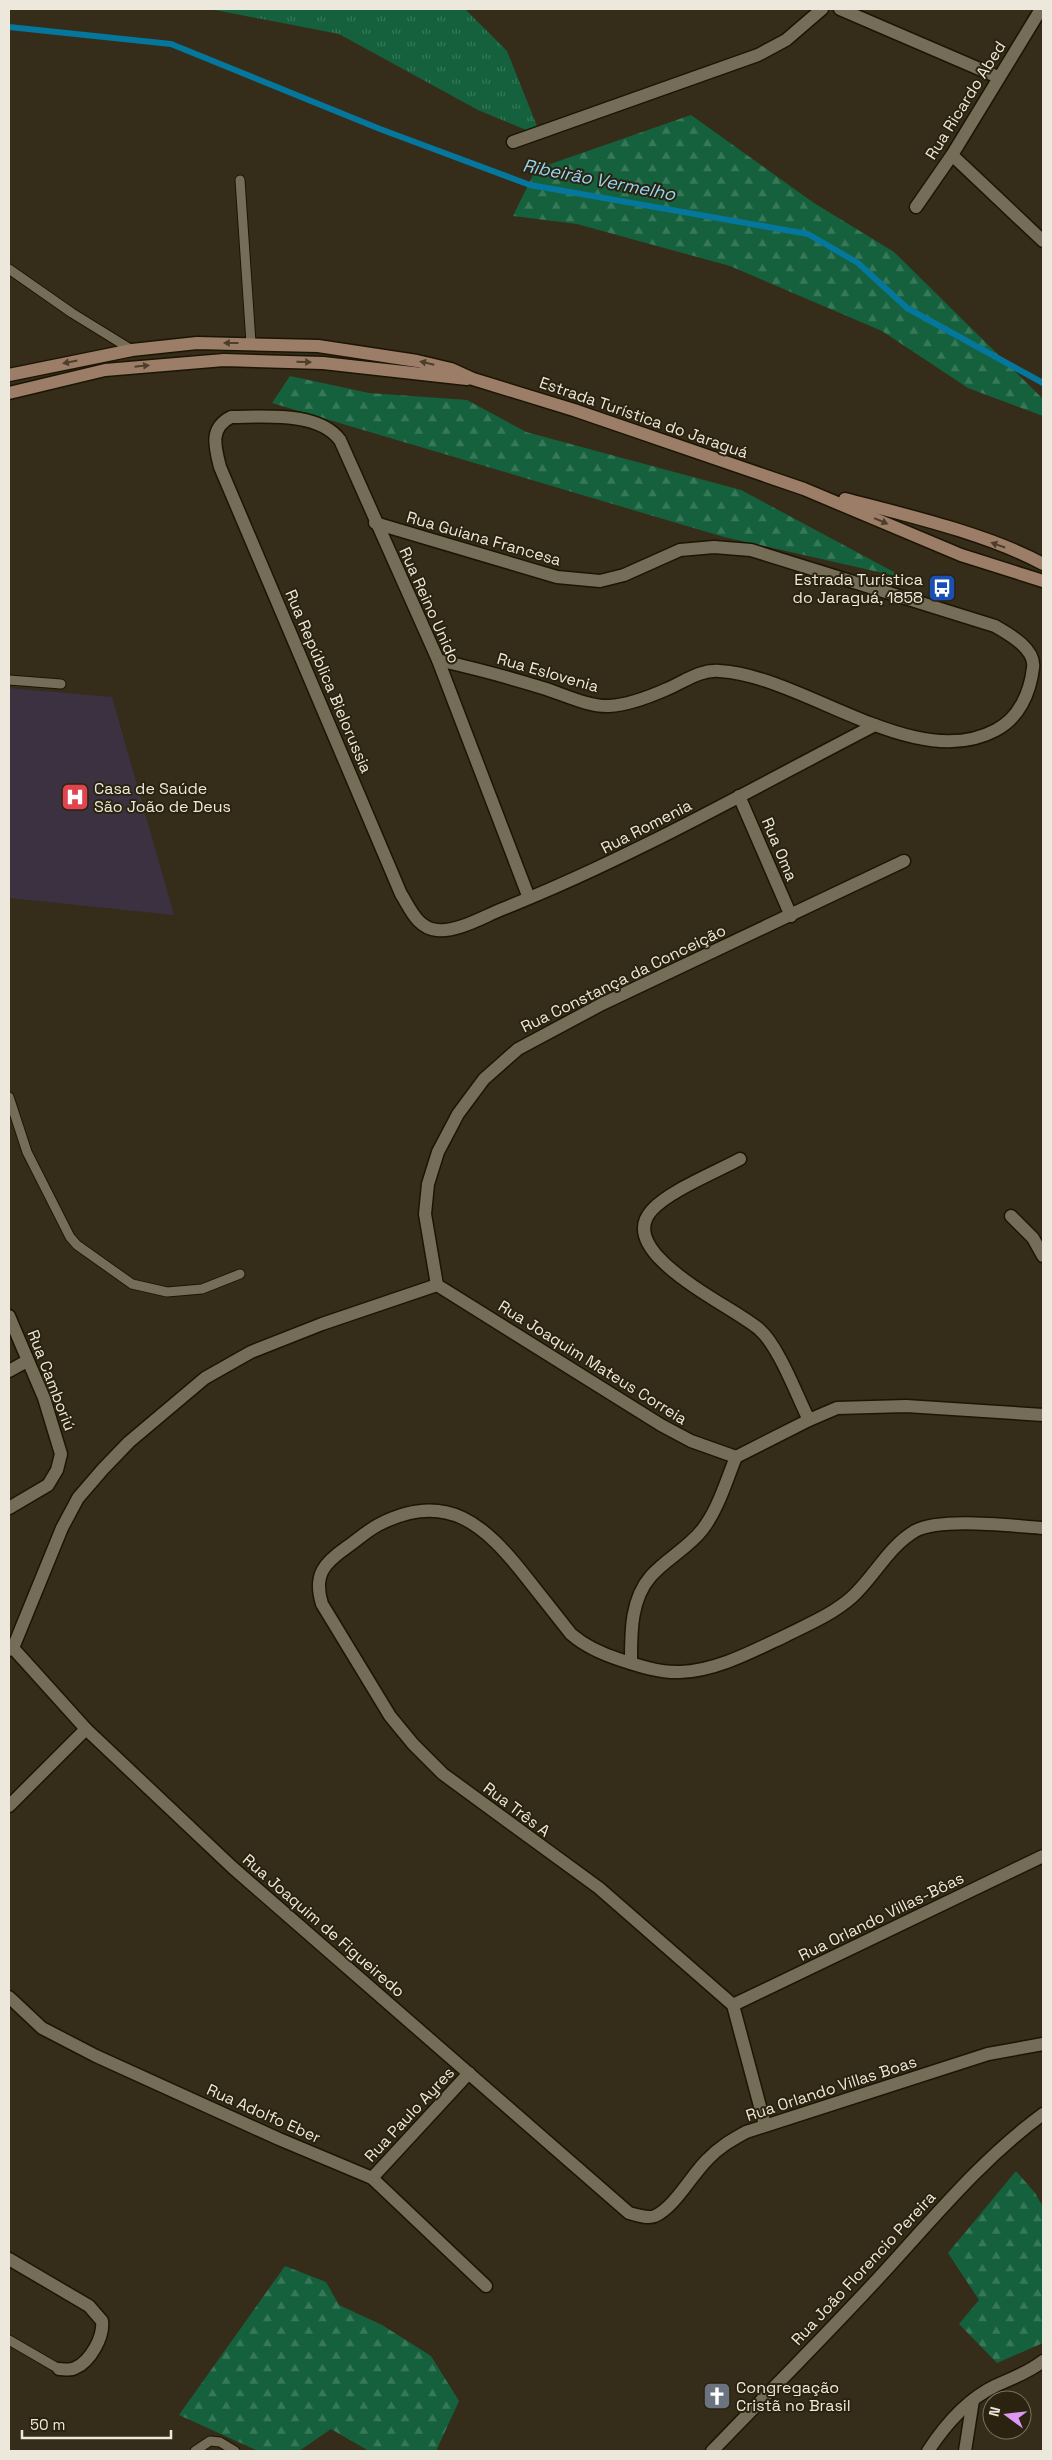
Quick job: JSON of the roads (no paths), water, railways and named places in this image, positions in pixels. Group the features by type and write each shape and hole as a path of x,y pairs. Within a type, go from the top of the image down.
{"main road":[{"name":"Estrada Turística do Jaraguá","path":"9,375 132,350 197,343 318,346 370,352 451,369 473,379 574,410 804,489 964,533 1027,555 1043,564"},
{"name":"Estrada Turística do Jaraguá","path":"9,393 105,370 224,360 323,363 449,378 473,379"},
{"name":"Estrada Turística do Jaraguá","path":"804,489 961,555 1043,580"}],"street":[{"path":"513,142 758,55 786,40 822,9"},
{"path":"840,9 998,77"},
{"name":"Rua Ricardo Abed","path":"916,208 952,155 998,77 1041,12"},
{"path":"952,155 1043,241"},
{"name":"Rua Reino Unido","path":"214,444 216,430 222,421 231,417 301,420 319,424 333,431 340,440 375,523 438,660 529,898"},
{"name":"Rua República Bielorussia","path":"214,444 220,467 401,894 413,915 423,925"},
{"name":"Rua Guiana Francesa","path":"375,523 557,577 600,581 624,575 680,550 714,547 751,550 995,626 1012,635 1030,653 1034,664 1031,682 1024,702 1007,724 984,736 959,743 927,739 875,725"},
{"name":"Rua Eslovenia","path":"438,660 497,674 607,706 627,703 667,689 698,674 718,670 778,685 875,725"},
{"name":"Rua Romenia","path":"423,925 436,930 451,929 529,898 632,853 875,725"},
{"name":"Rua Oma","path":"739,796 791,916"},
{"name":"Rua Constança da Conceição","path":"437,1285 425,1214 428,1184 438,1152 458,1114 484,1079 518,1049 602,1004 904,861"},
{"path":"740,1160 666,1199 650,1211 644,1234 648,1246 676,1274 746,1318 762,1331 809,1420"},
{"path":"1011,1216 1033,1238 1043,1256"},
{"path":"11,1649 62,1528 78,1498 129,1442 205,1378 251,1352 322,1324 437,1285"},
{"name":"Rua Joaquim Mateus Correia","path":"437,1285 661,1426 691,1441 736,1457"},
{"name":"Rua Camboriú","path":"9,1316 44,1398 61,1454 57,1470 48,1485 9,1508"},
{"path":"9,1371 27,1361"},
{"path":"1043,1415 906,1406 837,1408 736,1457 718,1501 703,1529 651,1576 639,1598 630,1628 631,1663 679,1672 700,1670 758,1649 829,1614 853,1597 896,1547 916,1531 935,1526 966,1524 1043,1528"},
{"name":"Rua Três A","path":"631,1663 584,1645 571,1634 500,1544 478,1526 458,1515 440,1510 415,1512 379,1525 330,1559 319,1579 318,1590 322,1604 390,1716 413,1744 443,1774 599,1888 733,2005"},
{"name":"Rua Joaquim de Figueiredo","path":"11,1649 86,1729 232,1867 629,2212"},
{"path":"9,1806 86,1729"},
{"name":"Rua Orlando Villas-Bôas","path":"733,2005 1043,1856"},
{"name":"Rua Adolfo Eber","path":"9,1997 42,2028 96,2056 279,2139 372,2178 486,2286"},
{"path":"733,2005 765,2125"},
{"name":"Rua Orlando Villas Boas","path":"629,2212 644,2217 655,2216 670,2205 708,2158 729,2141 765,2125 988,2054 1043,2044"},
{"name":"Rua Paulo Ayres","path":"372,2178 469,2073"},
{"name":"Rua João Florencio Pereira","path":"712,2451 884,2272 967,2178 1018,2133 1043,2114"},
{"path":"9,2259 89,2306 102,2321 101,2338 83,2363 68,2370 59,2369"},
{"path":"928,2451 951,2418 973,2400 994,2387 1026,2374 1043,2361"},
{"path":"965,2451 973,2400"}],"lane":[{"path":"240,180 250,343"},
{"path":"9,269 72,314 132,350"},
{"path":"9,680 61,684"},
{"path":"9,1097 27,1152 70,1236 82,1249 132,1284 167,1292 202,1289 240,1274"},
{"path":"9,2340 59,2369"},
{"path":"195,2451 210,2441 220,2442 235,2451"}],"waterway":[{"name":"Ribeirão Vermelho","path":"9,27 171,44 380,129 530,185 808,234 858,263 907,308 1043,383"}],"place":[{"name":"Estrada Turística do Jaraguá, 1858","path":"942,588"},
{"name":"Casa de Saúde São João de Deus","path":"75,797"},
{"name":"Congregação Cristã no Brasil","path":"717,2396"}]}
